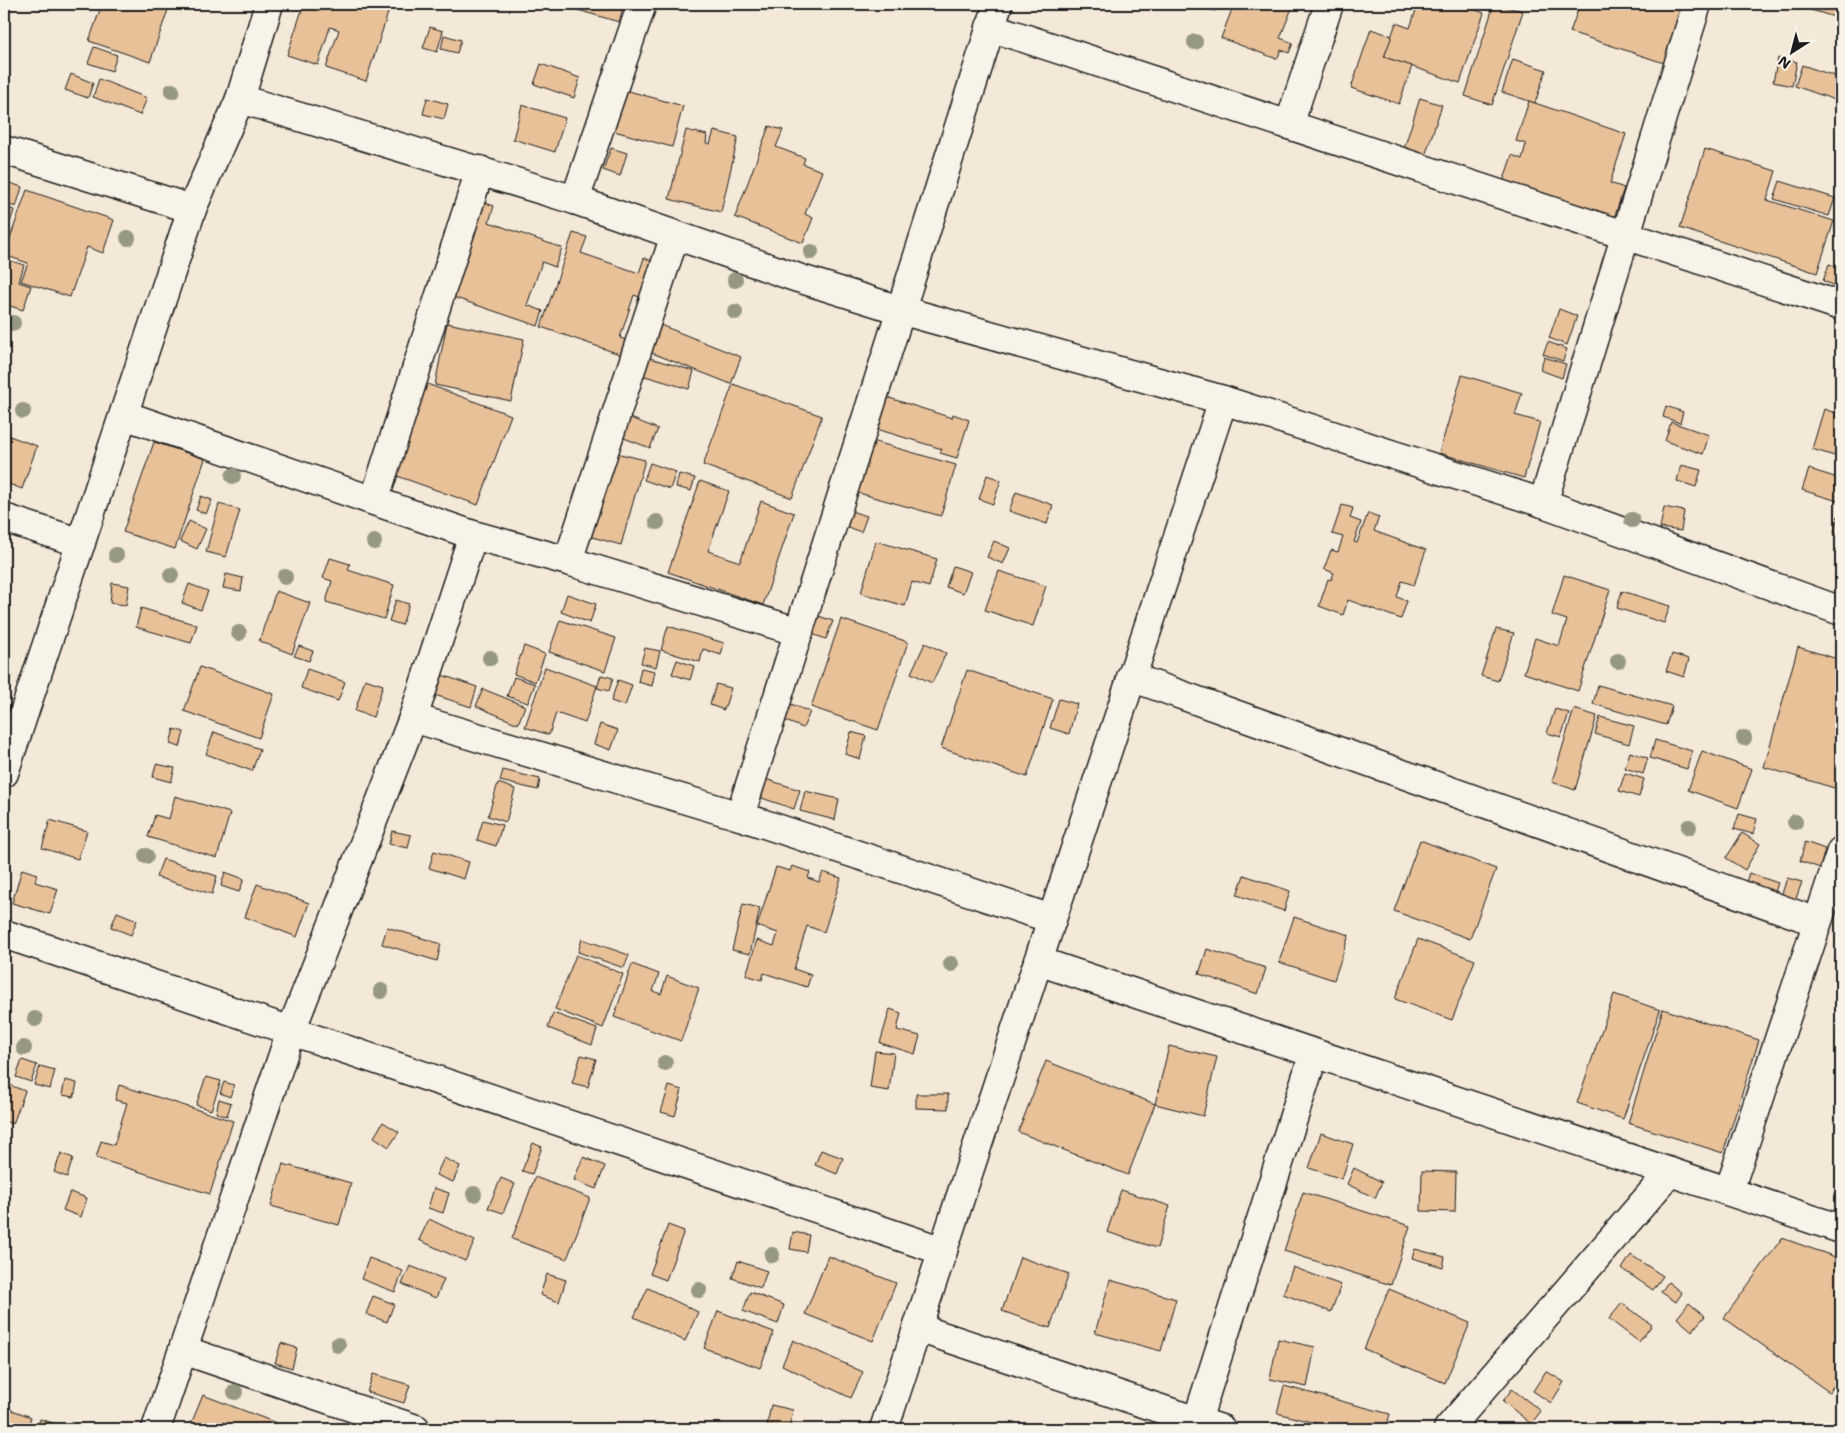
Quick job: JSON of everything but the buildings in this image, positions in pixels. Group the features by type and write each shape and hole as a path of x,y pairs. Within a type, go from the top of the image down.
{"street":[{"path":"4,773 192,209 240,99 269,4"},
{"path":"575,200 642,4"},
{"path":"1289,125 1329,4"},
{"path":"1543,503 1697,4"},
{"path":"740,816 994,15 1289,125 1841,306"},
{"path":"240,99 575,200 798,278 900,310 1222,400 1543,503 1841,611"},
{"path":"4,150 192,209"},
{"path":"374,501 480,170"},
{"path":"568,561 675,235"},
{"path":"884,1429 1222,400"},
{"path":"124,415 472,536 568,561 799,632"},
{"path":"4,518 80,543"},
{"path":"156,1429 291,1031 413,718 472,536"},
{"path":"1131,677 1817,922"},
{"path":"413,718 740,816 1052,919"},
{"path":"1729,1192 1841,850"},
{"path":"4,934 943,1252"},
{"path":"1038,961 1841,1229"},
{"path":"918,1328 1209,1425 1314,1053"},
{"path":"1448,1429 1670,1172"},
{"path":"183,1350 416,1429"}]}
